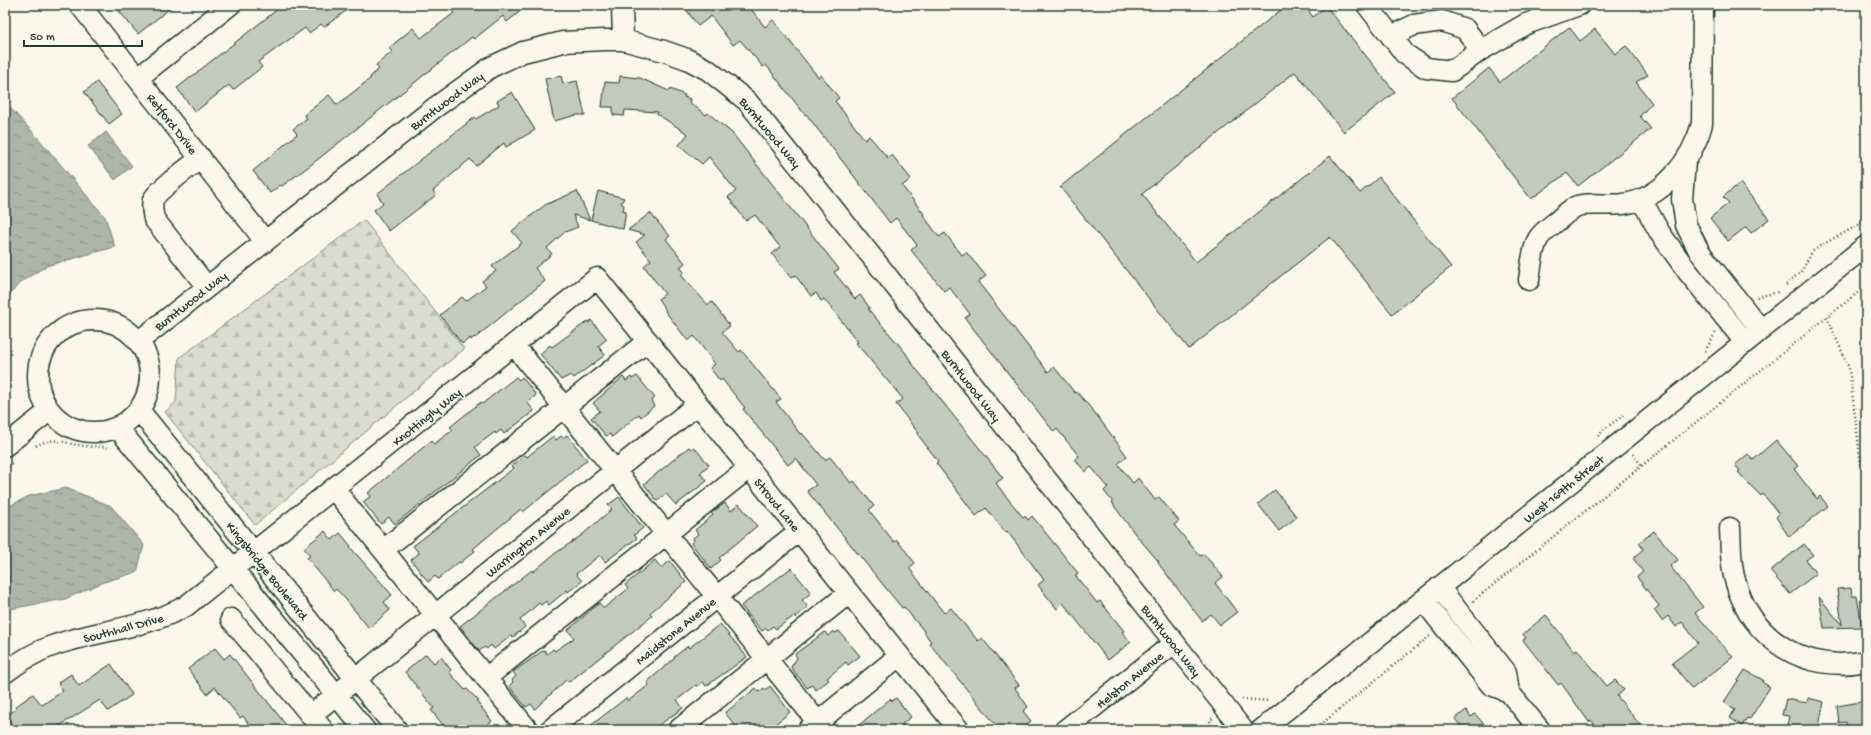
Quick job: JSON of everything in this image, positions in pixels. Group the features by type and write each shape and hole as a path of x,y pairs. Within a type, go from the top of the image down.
{"street":[{"name":"Retford Drive","path":"80,5 265,241"},
{"path":"138,78 230,5"},
{"path":"622,5 623,40"},
{"path":"1367,5 1405,54 1426,68 1452,71 1481,50 1526,24 1579,5"},
{"path":"1529,280 1537,240 1542,233 1575,206 1585,204 1632,202 1666,183 1677,174 1685,162 1699,138 1702,124 1703,5"},
{"path":"1391,36 1414,25 1442,21 1465,29 1481,50"},
{"name":"Burntwood Way","path":"139,341 427,114 491,67 523,52 562,42 604,40 623,40 687,59 708,70 747,101 1242,730"},
{"path":"201,158 162,190 154,199 152,210 154,219 207,287"},
{"path":"1685,162 1682,199 1686,225 1692,240 1734,313"},
{"path":"1632,202 1652,218 1692,240"},
{"path":"1652,218 1660,233 1688,272 1734,313 1753,336"},
{"name":"West 169th Street","path":"1261,730 1866,246"},
{"name":"Stroud Lane","path":"597,278 899,656 949,726"},
{"name":"Knottingly Way","path":"254,553 597,278"},
{"path":"97,320 113,323 127,330 139,341 145,352 149,363 151,376 149,388 139,410 130,419 117,427 103,432 88,432 73,429 60,421 50,411 42,397 38,381 38,371 44,350 53,337 66,327 81,321 97,320"},
{"path":"383,550 648,341"},
{"path":"514,345 767,660 816,727 899,656"},
{"name":"Warrington Avenue","path":"317,723 336,695 355,679 698,404"},
{"name":"Kingsbridge Boulevard","path":"139,410 397,730"},
{"path":"12,452 50,411"},
{"name":"Kingsbridge Boulevard","path":"117,427 365,730"},
{"path":"486,678 749,468"},
{"path":"334,489 528,730"},
{"path":"1730,528 1735,580 1747,608 1760,628 1779,646 1802,657 1828,664 1852,664 1866,661"},
{"name":"Maidstone Avenue","path":"550,730 799,531"},
{"name":"Southhall Drive","path":"5,673 18,663 52,646 149,622 175,613 199,597 254,553"},
{"path":"1439,588 1506,672 1509,692"},
{"path":"678,730 849,593"},
{"path":"1423,600 1491,685 1509,692 1540,730"},
{"path":"231,619 317,723"},
{"name":"Helston Avenue","path":"1066,730 1174,643"}],"path":[{"path":"1702,354 1721,325 1734,313 1756,298 1776,293 1801,272 1812,252 1820,246 1866,221"},
{"path":"1468,605 1866,286"},
{"path":"1827,317 1849,368 1866,503"},
{"path":"1593,442 1603,430 1630,411"},
{"path":"31,449 45,441 57,440 83,446 113,448"},
{"path":"1629,449 1642,466"},
{"path":"5,469 12,452"},
{"path":"1314,730 1433,633"},
{"path":"1211,730 1210,720 1238,700 1270,701 1275,696"}],"green space":[{"path":"364,220 464,349 255,525 165,412 176,402 179,358"}],"water":[{"path":"5,102 38,138 105,217 115,247 46,266 21,282 5,299"},
{"path":"106,132 132,166 115,180 88,146"},
{"path":"66,488 111,506 144,545 137,572 104,582 65,599 10,609 5,614 5,508 29,496"}],"building":[{"path":"125,5 174,5 138,34 119,11"},
{"path":"283,5 354,5 324,27 321,24 309,33 305,28 258,62 262,67 233,90 229,85 195,112 177,88"},
{"path":"458,5 528,5 507,22 503,16 474,39 472,37 312,164 270,193 253,171 297,134 293,129 307,118 304,115 329,95 337,105 371,78 370,77 379,69 376,65 392,52 389,48 413,28 421,38 454,13 451,10"},
{"path":"683,5 748,5 765,27 773,20 818,77 821,75 839,98 835,101 865,140 869,136 888,158 892,155 911,179 902,186 924,214 923,215 939,237 945,233 962,255 966,252 986,276 978,282 1048,372 1054,367 1075,393 1077,392 1095,413 1127,456 1118,464 1133,483 1138,478 1155,500 1159,497 1179,521 1174,525 1200,556 1204,554 1223,577 1215,583 1237,612 1220,625 1211,614 1202,621 1158,563 1159,562 1114,506 1104,491 1108,487 1091,467 1085,472 1075,459 1079,456 1057,429 1054,432 965,318 970,314 949,287 944,291 911,250 917,245 896,218 890,223 806,114 805,115 766,65 763,67 740,40 733,45 711,16 698,26"},
{"path":"1287,5 1304,5 1313,17 1326,6 1395,92 1344,132 1295,72 1142,194 1196,262 1330,156 1360,193 1379,177 1451,267 1392,314 1330,237 1189,349 1060,187"},
{"path":"1569,27 1580,41 1595,29 1615,54 1626,46 1648,75 1636,82 1652,103 1640,116 1651,129 1578,186 1567,173 1531,199 1452,98 1489,68 1500,82"},
{"path":"561,76 563,84 577,81 585,115 577,115 554,121 545,79"},
{"path":"620,76 640,78 669,91 670,89 685,95 684,97 690,99 689,102 706,115 708,113 732,133 839,269 834,272 855,299 860,295 870,308 868,309 905,352 914,366 1003,478 996,483 1004,494 1023,517 1025,516 1028,520 1032,516 1078,573 1075,575 1097,603 1100,601 1131,642 1108,660 1063,603 1057,609 1038,585 1044,580 1007,531 1005,532 986,508 976,516 936,463 938,461 896,404 903,399 856,343 858,342 824,299 821,301 816,293 811,296 795,275 791,278 772,254 780,247 755,215 746,221 728,197 736,191 709,157 702,164 679,145 688,134 657,114 658,112 625,110 624,116 613,115 613,107 602,107 605,82 619,83"},
{"path":"97,82 122,114 109,124 84,92"},
{"path":"512,92 535,130 506,147 504,143 476,166 470,159 433,191 436,195 389,231 374,210 383,203 377,194 475,117 476,119 499,105 497,101"},
{"path":"1740,183 1769,219 1751,233 1746,227 1728,241 1710,218 1729,203 1723,197"},
{"path":"577,191 590,220 573,215 578,227 565,232 547,248 552,254 535,268 545,281 475,338 474,337 471,340 470,338 462,344 440,315 462,297 466,301 486,286 482,281 496,271 492,266 522,243 512,231 545,205"},
{"path":"598,191 624,198 621,203 624,205 623,211 626,212 623,229 591,220"},
{"path":"650,213 670,236 666,239 685,263 680,267 684,272 681,275 708,305 712,302 730,326 722,332 739,352 741,350 781,399 776,402 800,434 802,433 825,460 830,457 851,483 854,481 874,506 869,510 894,542 897,540 915,563 909,568 944,613 951,608 978,641 982,638 1019,685 1015,688 1028,707 1023,711 1031,721 1020,730 1000,730 929,643 931,642 923,630 904,607 902,608 807,491 816,485 796,458 788,465 743,409 745,408 722,379 720,381 710,368 715,364 694,336 688,341 665,311 666,310 658,299 665,294 644,266 651,260 636,242 645,235 628,230"},
{"path":"591,320 607,339 598,346 605,355 574,378 571,375 561,380 540,354 550,345 552,347 588,321 589,323"},
{"path":"637,376 655,398 651,401 654,406 641,417 639,414 612,437 610,434 606,436 591,418 600,411 593,403 623,377 626,381 631,377 632,379"},
{"path":"516,377 519,380 522,377 536,395 528,403 534,411 504,434 501,430 496,434 495,432 475,447 481,455 395,524 389,517 381,524 363,502 371,496 368,493 431,441 434,444 453,430 450,427 481,402 482,404"},
{"path":"567,435 587,460 523,512 521,509 473,549 475,551 460,563 459,562 438,579 435,576 428,582 411,560 419,553 413,546 514,468 512,466 525,455 527,457 553,436 556,440 561,436 563,438"},
{"path":"1776,440 1798,466 1794,469 1817,499 1820,496 1828,506 1789,537 1776,517 1779,514 1763,494 1761,496 1738,472 1740,471 1735,465 1748,454 1753,460"},
{"path":"689,447 691,449 694,447 709,465 700,473 707,481 676,505 666,494 657,501 644,484"},
{"path":"1275,490 1297,517 1279,531 1258,504"},
{"path":"619,497 643,528 634,535 637,538 605,562 600,555 576,574 582,581 568,592 567,590 549,605 546,601 541,605 539,603 520,620 525,627 513,637 511,636 494,649 491,645 487,649 485,647 479,651 460,626 532,570 533,572 553,555 582,535 612,509 608,505"},
{"path":"725,503 731,511 739,504 757,526 719,558 721,560 711,569 691,543 694,540 693,538 698,534 695,530 713,515 711,513"},
{"path":"325,531 332,540 340,533 351,546 350,547 392,595 384,602 390,610 369,628 342,595 336,589 334,591 307,558 310,556 304,548"},
{"path":"1654,531 1678,560 1670,566 1703,607 1695,613 1733,657 1692,689 1672,663 1698,643 1682,622 1676,627 1668,616 1662,621 1654,610 1659,606 1637,577 1643,572 1633,558 1643,549 1639,543"},
{"path":"1804,544 1813,555 1806,560 1816,574 1790,594 1770,571"},
{"path":"655,560 661,568 670,561 686,582 650,613 652,616 569,682 566,680 535,709 531,704 526,707 509,686 516,676 513,672 544,650 547,654 553,649 555,651 574,638 568,630 599,603 604,608 628,589 625,585"},
{"path":"791,568 811,593 802,600 808,607 795,618 794,616 776,629 773,626 768,630 766,628 762,631 741,606"},
{"path":"1851,588 1852,596 1857,596 1862,627 1824,628 1819,597 1842,625 1837,589"},
{"path":"1546,615 1574,651 1577,649 1607,686 1615,680 1624,690 1617,696 1644,730 1599,730 1591,720 1589,722 1561,683 1558,685 1523,640 1526,638 1523,634"},
{"path":"720,624 747,657 706,686 703,682 698,686 696,685 677,700 683,708 652,730 585,730 626,698 628,701 649,685 647,682 675,658 674,657 688,646 689,648"},
{"path":"833,631 835,633 839,631 860,656 848,665 846,662 827,678 829,680 816,690 812,685 807,688 791,667 797,658 795,654 825,632 828,636"},
{"path":"215,648 224,659 230,654 290,730 253,730 243,716 240,718 215,687 207,694 188,669"},
{"path":"426,654 434,663 441,657 451,670 449,672 465,690 467,689 479,701 477,702 492,721 481,730 447,730 431,710 434,708 405,672"},
{"path":"111,664 132,695 108,711 100,700 53,730 17,730 6,717 16,709 15,707 33,694 42,705 63,691 58,683 71,674 79,686"},
{"path":"1745,670 1763,680 1762,682 1770,687 1750,719 1747,718 1742,726 1730,718 1735,709 1724,702"},
{"path":"770,686 790,712 768,730 739,730 725,713 756,688 759,692"},
{"path":"896,698 911,717 902,724 906,730 853,730 890,699 892,701"},
{"path":"1808,698 1824,702 1818,730 1786,730 1789,716 1782,715 1786,699 1807,703"},
{"path":"1866,701 1866,730 1847,730 1846,722 1839,723 1837,706"},
{"path":"1466,710 1471,717 1475,714 1489,730 1457,730 1461,726 1455,719"}]}
